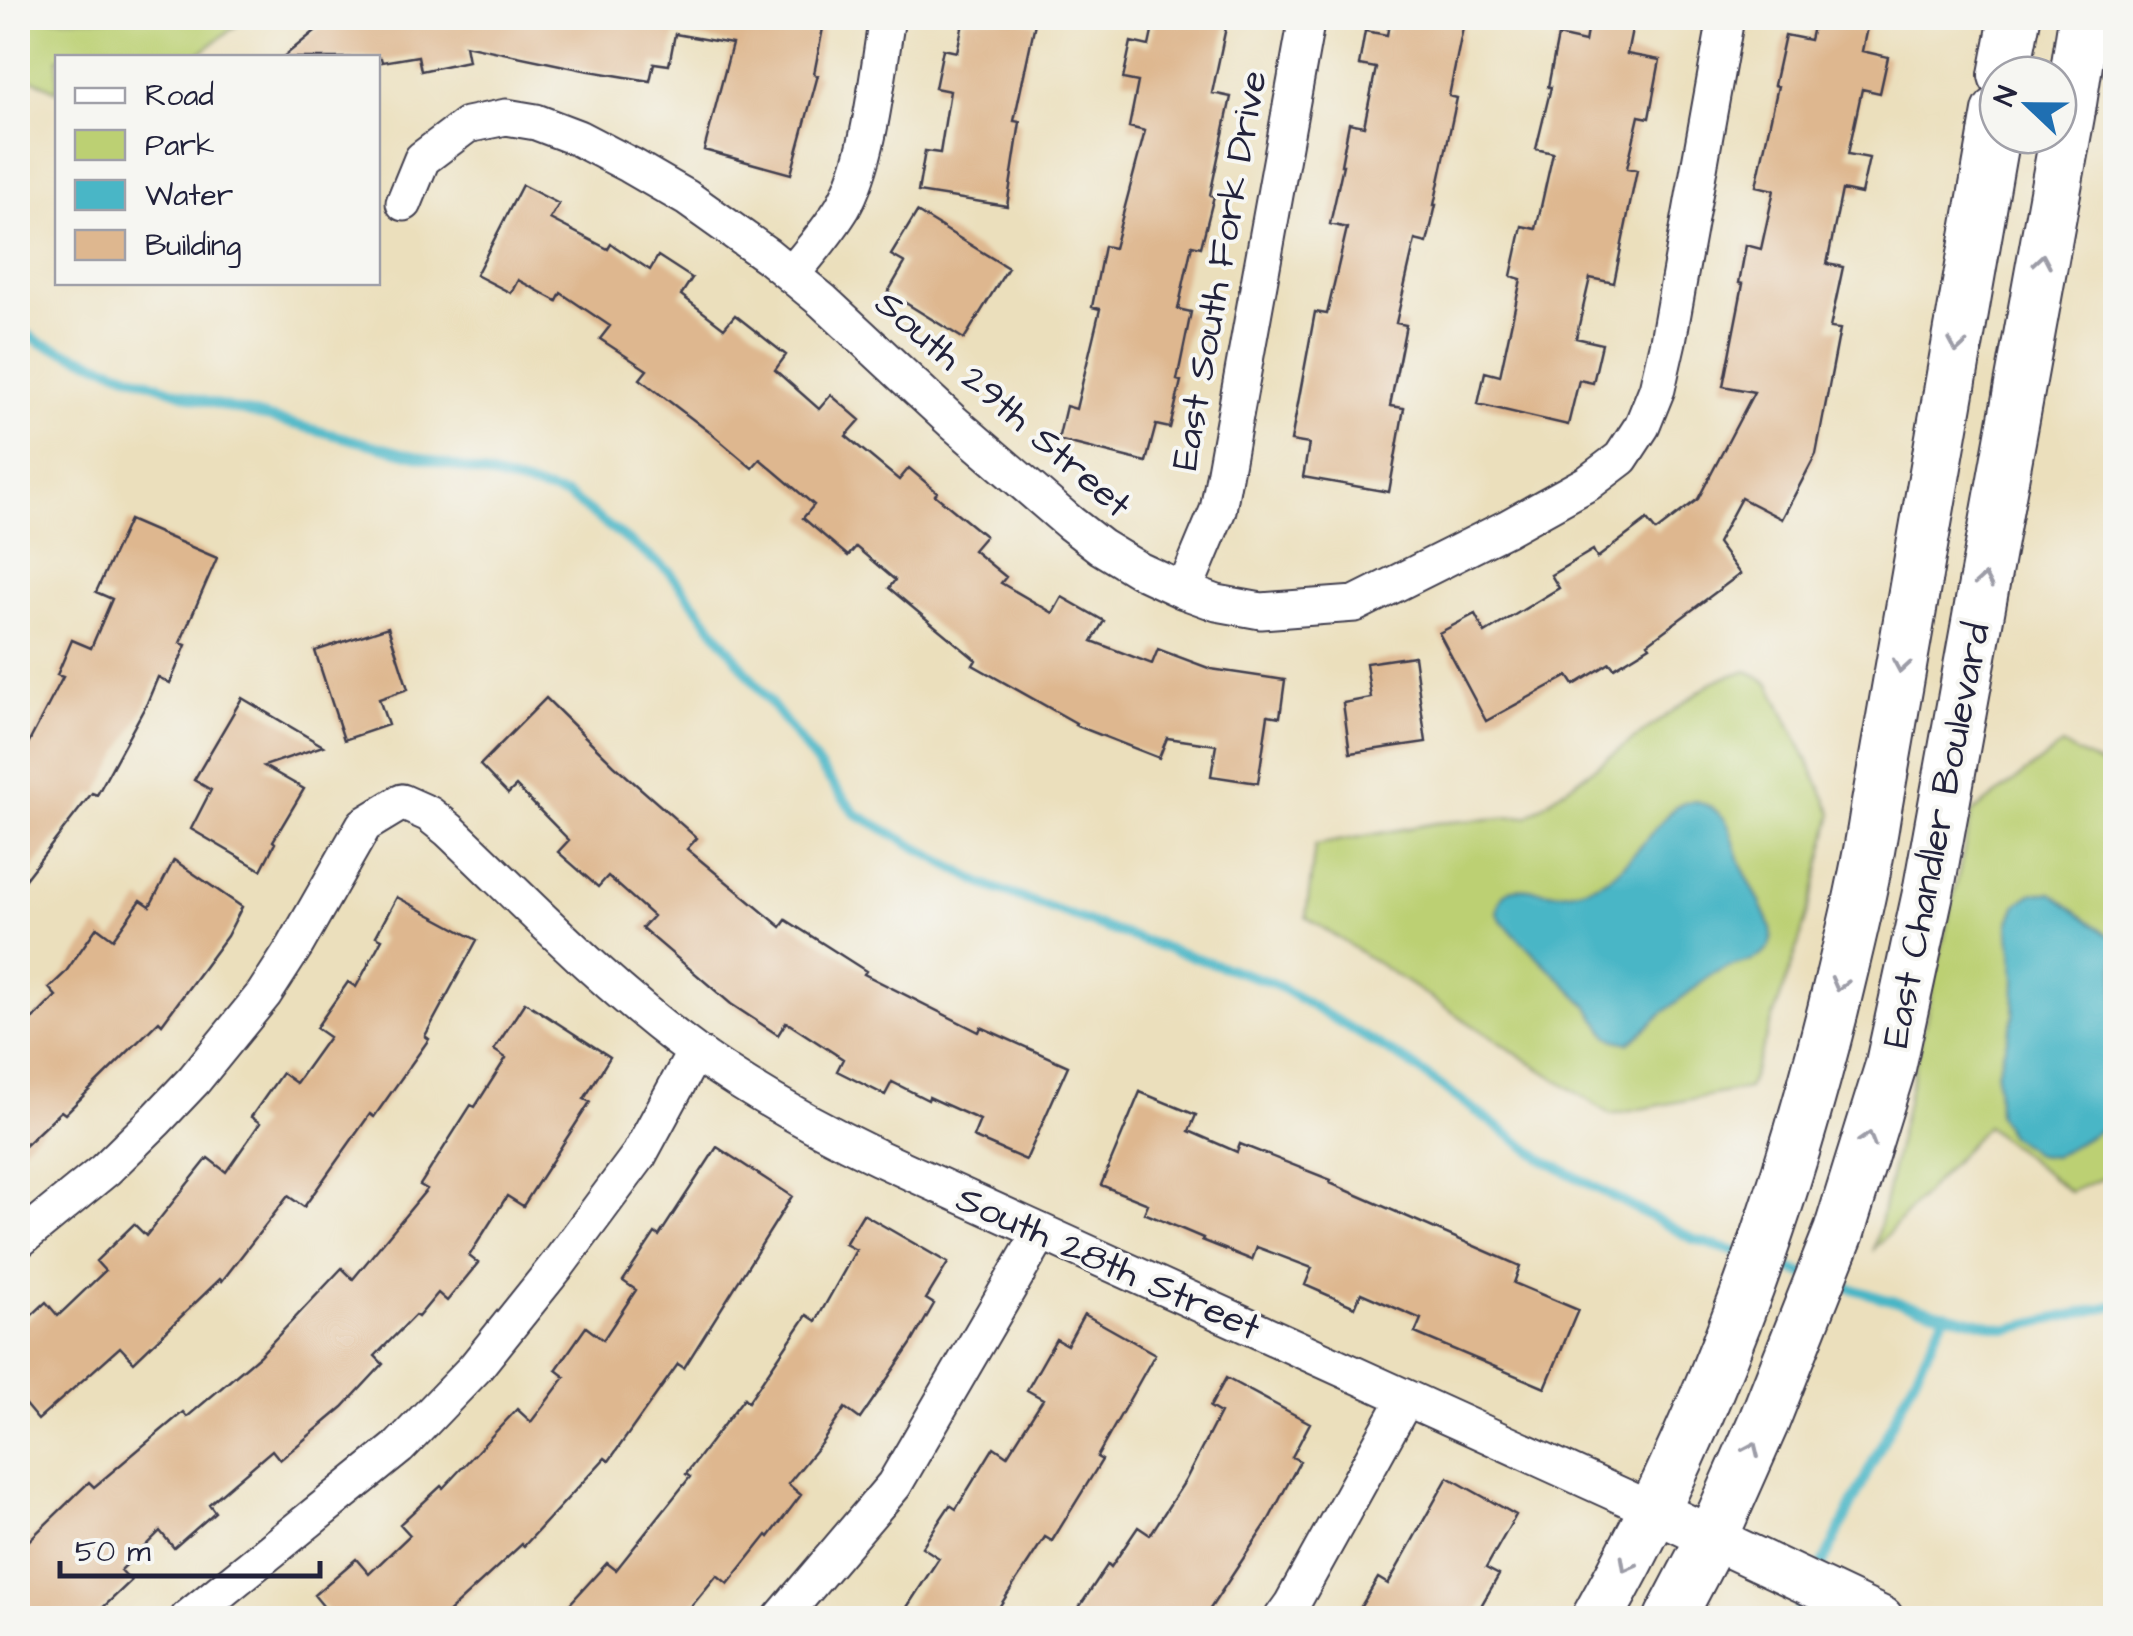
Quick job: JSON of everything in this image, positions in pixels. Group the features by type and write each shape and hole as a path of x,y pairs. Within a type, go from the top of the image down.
{"main road":[{"path":"2008,55 2014,18"},
{"name":"East Chandler Boulevard","path":"1670,1618 1712,1538 1764,1421 1839,1232 1890,1068 1928,893 2084,18"},
{"name":"East Chandler Boulevard","path":"1597,1618 1655,1511 1696,1421 1748,1290 1810,1098 1867,872 1990,155"}],"street":[{"path":"791,275 844,204 858,171 887,18"},
{"name":"East South Fork Drive","path":"1184,591 1218,510 1306,18"},
{"name":"South 29th Street","path":"404,203 422,159 468,125 506,117 536,122 578,138 672,190 791,275 954,423 1101,547 1140,570 1217,603 1261,611 1355,604 1588,483 1621,458 1642,426 1657,390 1668,341 1726,18"},
{"name":"South 28th Street","path":"18,1241 105,1170 194,1080 264,994 364,825 402,802 429,814 449,830 647,1014 696,1052 801,1120 1864,1609"},
{"path":"188,1618 398,1447 475,1368 560,1263 638,1156 696,1052"},
{"path":"782,1618 894,1486 1041,1232"},
{"path":"1282,1618 1406,1398"}],"green space":[{"path":"18,18 246,18 198,55 55,55 55,90 18,72"},
{"path":"1747,670 1770,684 1833,813 1793,962 1748,1088 1611,1115 1306,917 1315,845 1436,823 1528,816 1714,681"},
{"path":"2062,745 2115,772 2115,1173 2070,1192 1986,1126 1874,1249 1972,813"}],"water":[{"path":"1697,801 1719,813 1729,826 1742,866 1768,921 1771,945 1760,956 1708,977 1628,1043 1616,1040 1607,1035 1589,1007 1503,923 1497,913 1500,901 1505,893 1520,888 1559,893 1605,880 1621,868 1674,809"},
{"path":"2033,893 2052,893 2115,938 2115,1121 2053,1157 2036,1155 2010,1135 1998,1115 1997,1073 2014,1016 2015,978 2009,924 2017,904"}],"building":[{"path":"331,18 825,18 814,74 818,75 791,174 704,150 732,44 675,34 669,65 654,63 650,81 465,45 468,61 421,71 418,56 382,62 380,55 286,55"},
{"path":"964,18 1011,18 1035,23 1014,121 1020,122 1007,206 918,192 925,151 940,153 950,91 935,88 943,49 957,52"},
{"path":"1155,18 1228,18 1212,93 1231,97 1210,195 1214,196 1201,247 1192,245 1178,309 1191,312 1177,380 1181,381 1170,428 1156,425 1146,462 1058,440 1066,406 1076,409 1100,309 1092,307 1104,246 1114,248 1145,131 1129,127 1138,82 1123,79 1131,42 1149,46"},
{"path":"1390,18 1465,18 1449,96 1457,98 1436,205 1427,243 1415,240 1396,323 1406,325 1390,406 1404,408 1389,492 1303,477 1309,444 1291,441 1315,312 1327,314 1347,228 1330,224 1349,123 1364,126 1376,68 1359,65 1365,31 1387,35"},
{"path":"1815,18 1869,18 1862,51 1888,57 1880,93 1862,89 1848,154 1869,158 1861,194 1842,190 1827,264 1843,267 1830,328 1840,329 1816,454 1782,519 1741,498 1717,543 1740,574 1648,643 1650,646 1614,668 1610,663 1574,685 1568,676 1486,721 1439,633 1475,614 1485,633 1559,588 1551,575 1593,550 1597,558 1647,520 1656,531 1698,499 1754,392 1723,386 1743,284 1739,283 1746,245 1761,249 1774,190 1756,186 1785,35 1810,40"},
{"path":"1589,20 1632,29 1627,54 1660,60 1649,118 1639,116 1627,168 1637,170 1614,283 1590,278 1576,338 1602,344 1593,383 1579,380 1568,425 1478,404 1485,372 1500,376 1521,279 1511,276 1522,226 1536,229 1553,153 1536,149 1558,36 1585,42"},
{"path":"522,185 559,204 550,219 608,249 611,244 650,270 658,256 692,278 681,295 724,328 735,315 786,355 775,370 819,409 831,395 860,420 846,436 899,480 909,468 985,536 973,550 1006,577 1001,583 1053,613 1062,597 1104,621 1092,641 1152,664 1158,649 1211,669 1285,680 1280,717 1268,715 1258,783 1211,776 1216,745 1167,738 1159,758 1075,725 973,665 976,660 889,588 895,580 856,547 848,556 803,518 814,505 760,459 752,468 640,379 647,370 600,339 610,326 561,293 557,301 518,280 511,293 476,275"},
{"path":"917,212 1008,268 964,339 888,292 905,263 891,255"},
{"path":"129,520 217,558 180,643 186,645 170,683 158,677 97,795 92,793 18,888 18,763 63,677 57,675 72,640 91,648 112,599 96,592"},
{"path":"388,627 408,689 379,699 388,725 344,740 315,651"},
{"path":"1414,656 1426,742 1350,753 1343,703 1371,698 1366,663"},
{"path":"242,698 323,746 264,766 304,789 261,870 191,829 211,790 194,780"},
{"path":"546,698 697,838 687,849 781,927 786,920 866,971 864,974 979,1032 981,1027 1068,1066 1026,1160 973,1137 980,1120 892,1082 885,1095 837,1071 843,1059 786,1022 778,1035 731,1004 642,928 653,916 608,876 598,887 558,852 569,840 516,786 508,794 480,765"},
{"path":"174,860 242,907 227,936 162,1024 159,1021 65,1114 61,1111 18,1152 18,1034 56,996 49,988 65,973 97,927 113,939 141,900 150,906"},
{"path":"397,897 477,940 425,1036 429,1039 304,1207 288,1196 222,1281 134,1362 120,1347 38,1420 18,1396 18,1328 46,1302 58,1316 105,1271 96,1261 134,1224 146,1236 208,1158 226,1172 260,1123 251,1117 282,1073 296,1083 329,1037 316,1028 348,982 356,987 382,939 376,936"},
{"path":"525,1002 610,1057 584,1099 590,1102 523,1206 507,1196 469,1256 478,1263 447,1301 438,1293 375,1356 383,1364 343,1407 280,1460 272,1450 209,1504 215,1512 174,1548 160,1531 121,1570 131,1581 92,1618 18,1618 18,1551 89,1482 94,1487 183,1412 187,1417 259,1356 342,1268 353,1279 427,1189 420,1185 506,1058 494,1050"},
{"path":"1140,1092 1196,1115 1189,1131 1237,1152 1240,1144 1331,1180 1330,1183 1520,1266 1514,1283 1578,1310 1545,1388 1415,1333 1421,1319 1361,1293 1355,1307 1305,1285 1312,1268 1257,1247 1252,1260 1144,1213 1148,1204 1101,1185"},
{"path":"717,1147 792,1196 684,1368 678,1364 609,1461 605,1458 524,1546 442,1618 333,1618 314,1595 356,1559 369,1574 410,1535 400,1524 443,1488 517,1409 531,1422 565,1377 556,1370 586,1327 603,1340 636,1290 623,1281 655,1233 659,1236"},
{"path":"863,1214 948,1263 926,1299 934,1304 860,1419 845,1408 788,1484 801,1495 769,1537 728,1584 717,1575 682,1618 557,1618 607,1563 616,1570 690,1477 686,1474 744,1398 748,1402 807,1315 816,1321 856,1250 845,1244"},
{"path":"1084,1314 1155,1354 1097,1457 1102,1460 1052,1541 1045,1537 992,1618 900,1618 939,1558 922,1547 950,1505 956,1509 994,1447 1007,1456 1043,1399 1027,1390 1056,1339 1067,1345"},
{"path":"1226,1378 1310,1423 1292,1457 1300,1461 1268,1521 1204,1618 1072,1618 1138,1527 1150,1535 1185,1481 1220,1413 1210,1407"},
{"path":"1448,1477 1516,1515 1486,1568 1499,1575 1474,1618 1354,1618 1378,1578 1388,1584"}],"waterway":[{"path":"18,328 41,343 197,399 568,496 670,572 855,813 980,883 1273,983 1409,1063 1544,1160 1693,1239 1746,1255"},
{"path":"1772,1263 1808,1275"},
{"path":"1834,1283 2008,1329 2116,1305"},
{"path":"1816,1578 1946,1313"},
{"path":"1795,1618 1809,1593"}]}
